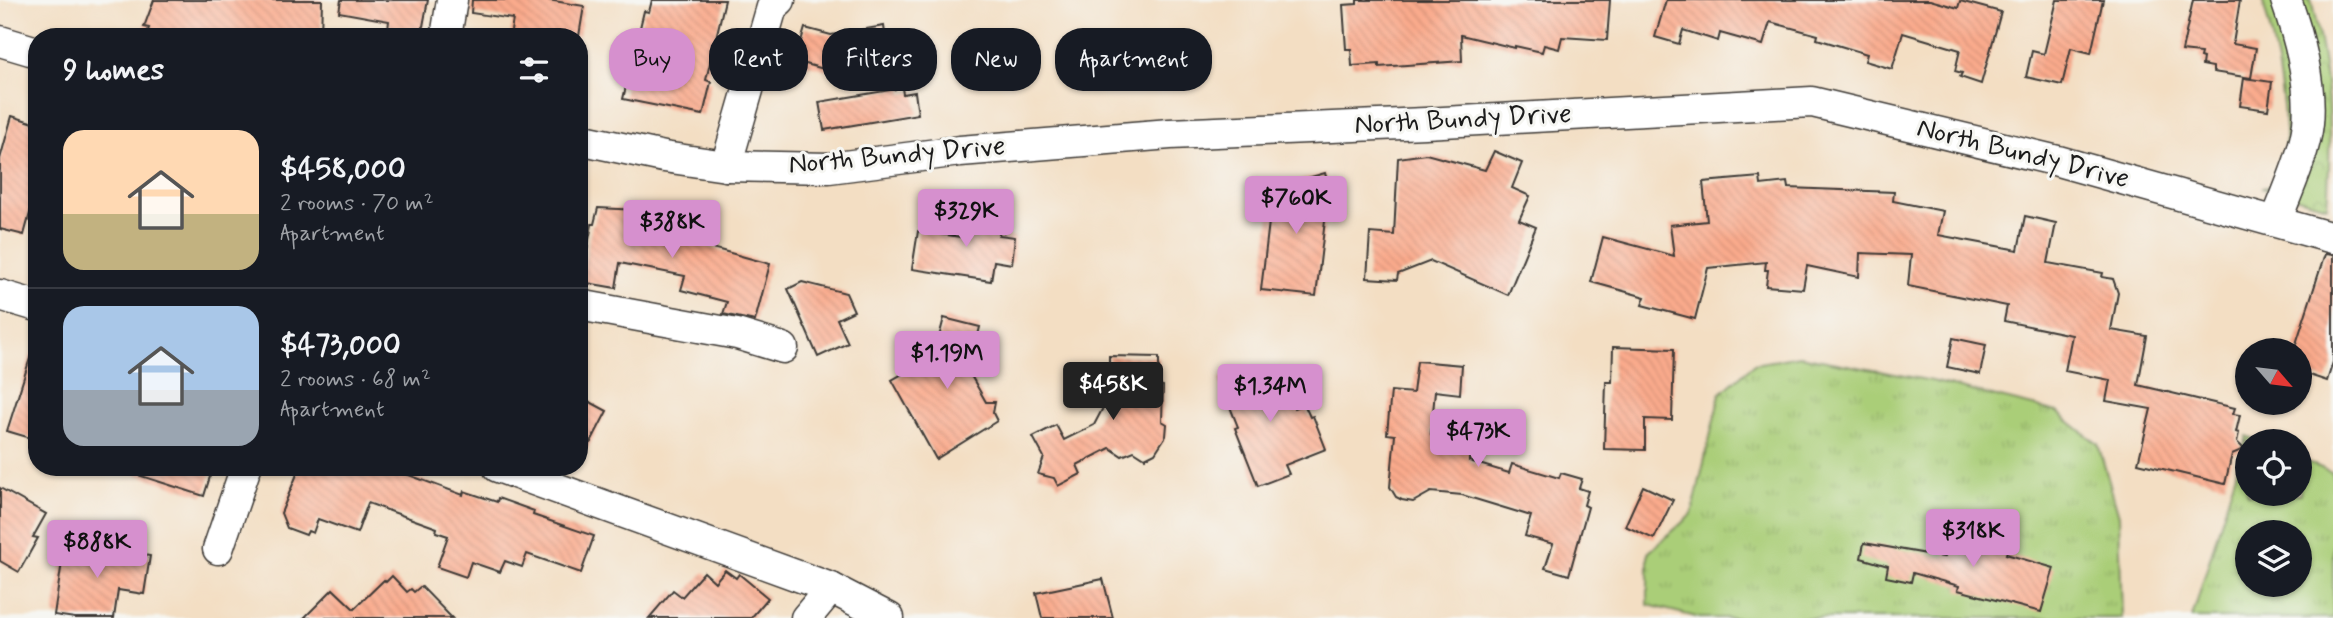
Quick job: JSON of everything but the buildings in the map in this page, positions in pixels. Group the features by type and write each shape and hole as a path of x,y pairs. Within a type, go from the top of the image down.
{"street":[{"path":"447,28 452,0"},
{"path":"726,166 772,7 780,0"},
{"path":"2276,221 2308,124 2307,84 2293,19 2286,0"},
{"path":"0,41 28,49"},
{"name":"North Bundy Drive","path":"588,141 664,157 726,166 829,167 960,151 1170,134 1414,124 1812,102 2058,161 2333,238"},
{"path":"0,295 28,303"},
{"path":"588,307 737,334 783,348"},
{"path":"218,549 243,476"},
{"path":"523,476 831,588 889,618"},
{"path":"806,618 831,588"}],"green space":[{"path":"2262,0 2311,0 2323,56 2328,105 2327,206 2262,188 2277,182 2283,168 2285,147 2282,93"},
{"path":"1800,356 1932,381 2057,412 2098,444 2119,516 2122,618 1700,618 1648,605 1648,553 1692,514 1720,394 1754,364"},
{"path":"2312,464 2333,473 2333,618 2192,618 2235,476 2235,506 2312,506"}]}
